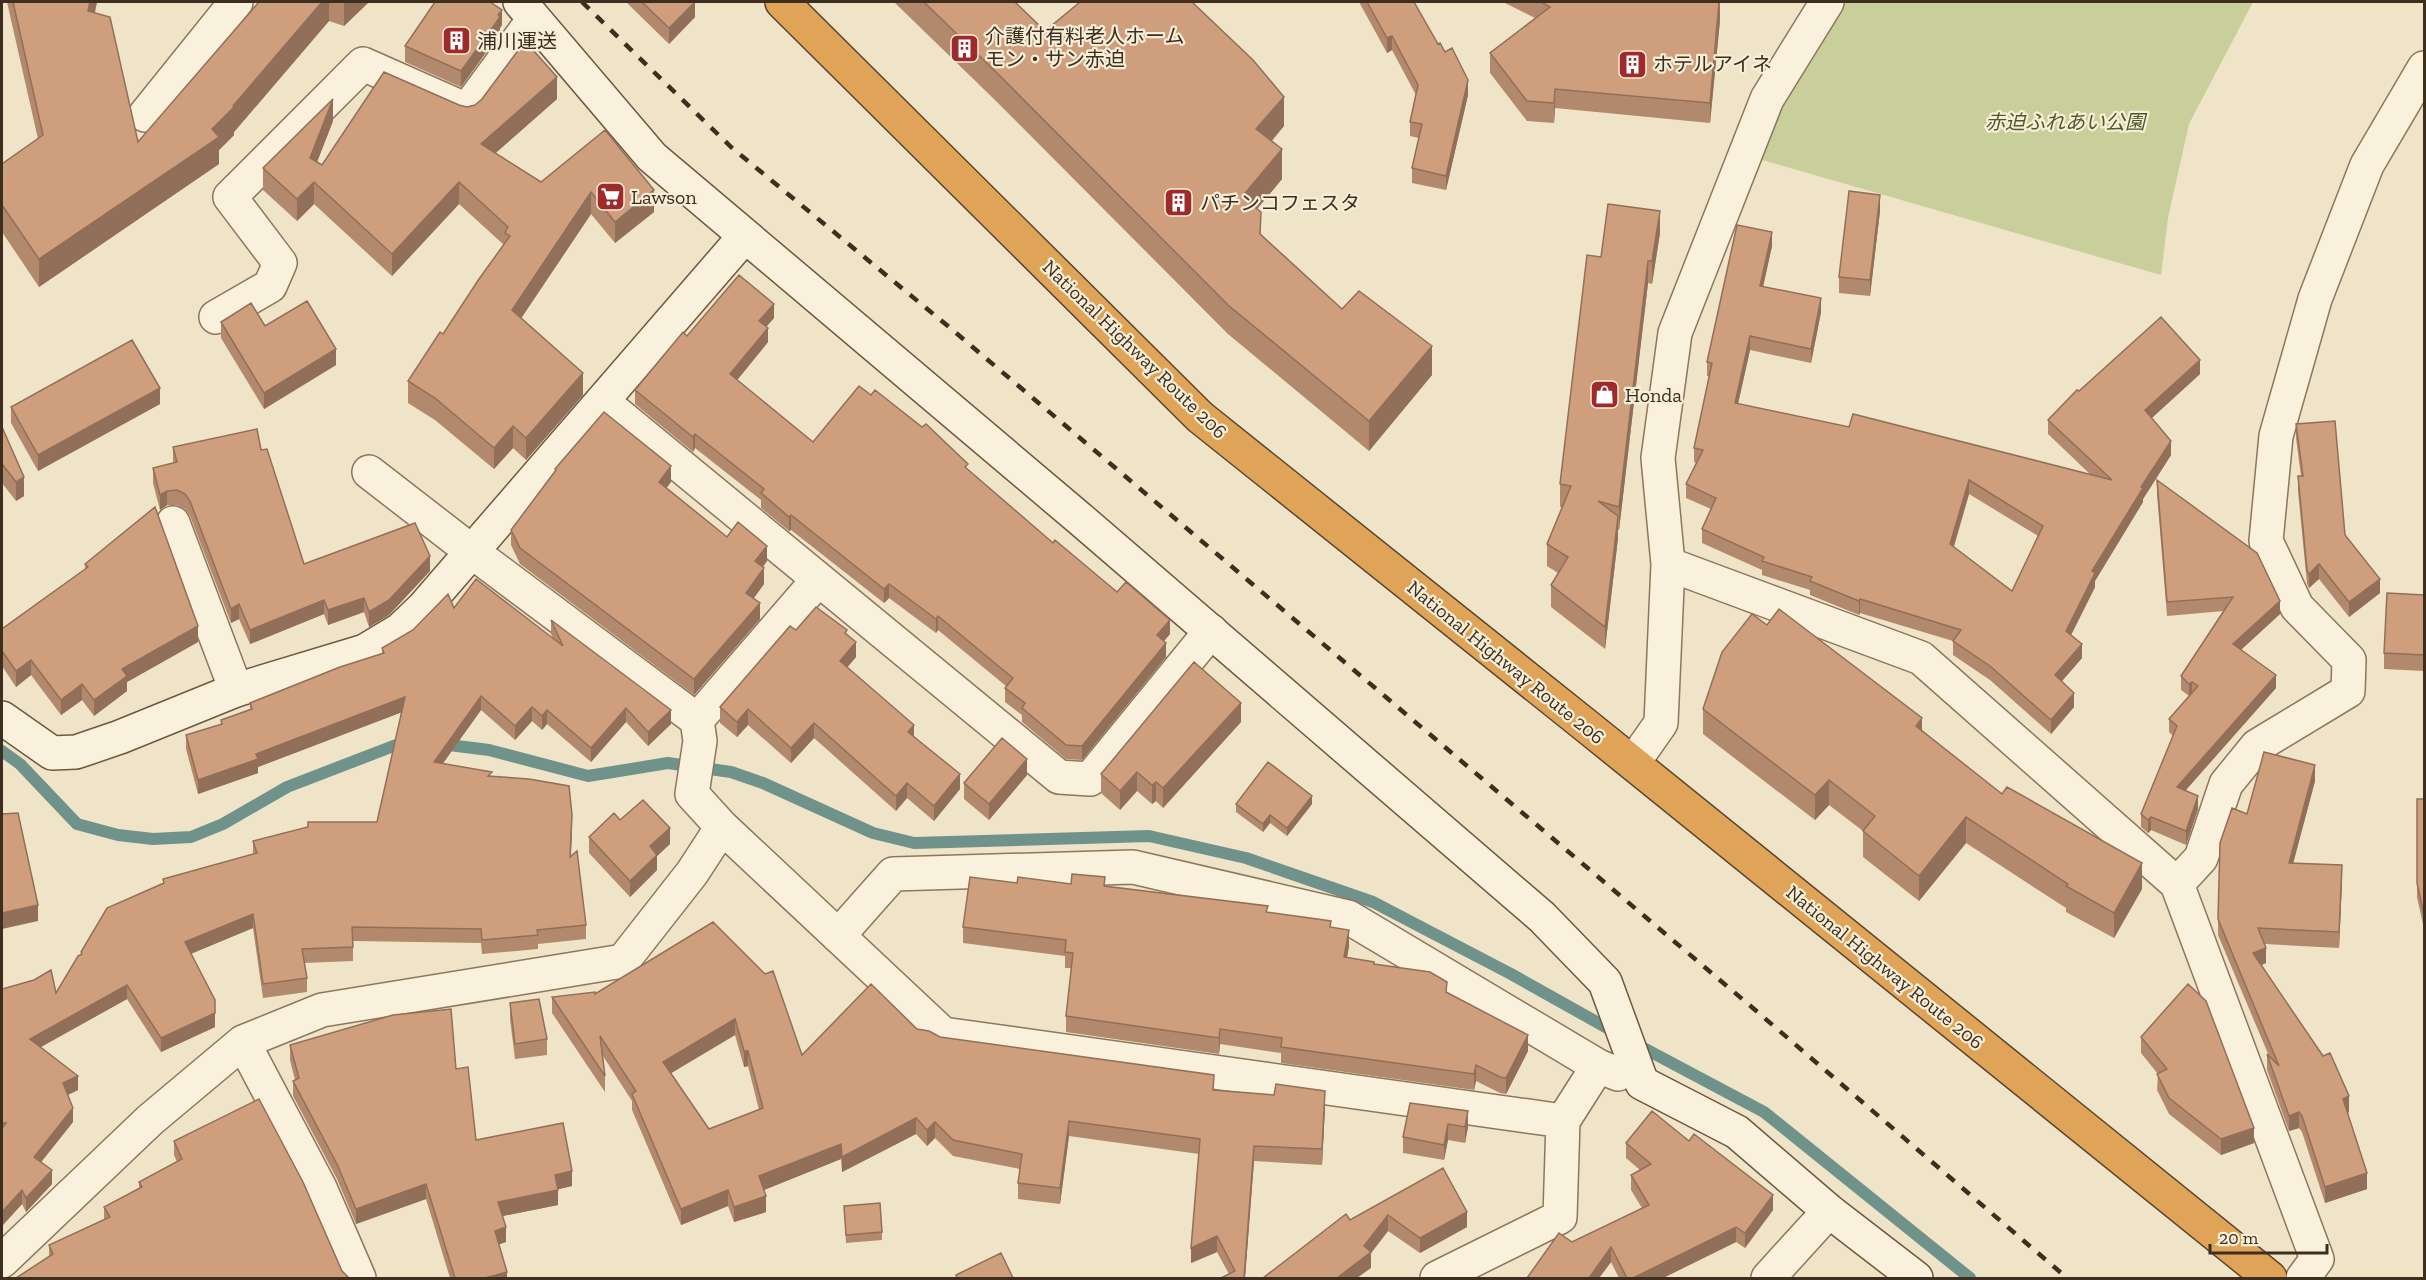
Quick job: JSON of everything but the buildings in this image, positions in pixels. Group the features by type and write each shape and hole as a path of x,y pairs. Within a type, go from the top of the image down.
{"highway":[{"name":"National Highway Route 206","path":"782,2 1200,417 2270,1278"}],"street":[{"path":"145,115 236,2"},
{"path":"1633,764 1661,723 1668,564 1658,458 1675,333 1767,99 1827,2"},
{"path":"216,317 270,286 280,262 231,197 363,64 467,110 527,10 652,158 1211,631 1542,917 1605,982 1640,1076"},
{"path":"2177,884 2201,858 2226,784 2257,746 2348,690 2349,660 2297,607 2266,542 2276,436 2315,299 2367,165 2424,68"},
{"path":"2,718 52,753 76,753 237,690 364,651 407,622 423,608 744,237"},
{"path":"603,402 1059,777 1090,779 1211,631"},
{"path":"369,472 698,731"},
{"path":"172,523 237,690"},
{"path":"1668,564 1921,658 2177,884 2317,1259 2303,1278"},
{"path":"818,580 698,731 695,782 692,794 723,827 943,1034 1563,1120"},
{"path":"2,1261 150,1120 243,1042 321,1010 622,962 692,873 723,827"},
{"path":"838,936 893,874 1133,867 1348,917 1598,1066 1640,1076 1737,1132 1829,1211 1916,1278"},
{"path":"243,1042 320,1188 359,1278"},
{"path":"1437,1278 1560,1216 1563,1120 1598,1066"},
{"path":"1768,1278 1829,1211"}],"green space":[{"name":"赤迫ふれあい公園","path":"1841,2 2253,2 2189,124 2168,218 2161,275 1759,159 1801,66"}],"waterway":[{"path":"2,751 20,764 77,824 118,835 153,839 191,837 223,824 287,787 409,740"},
{"path":"441,744 489,750 588,776 668,763 731,772 763,783 873,833 914,843 1149,836 1246,858 1373,902 1511,974 1618,1034"},
{"path":"1636,1044 1764,1112 1970,1278"}],"railway":[{"path":"582,2 731,147 949,327 1754,1009 2067,1278"}],"place":[{"name":"浦川運送","path":"456,41"},
{"name":"介護付有料老人ホーム モン・サン赤迫","path":"964,48"},
{"name":"ホテルアイネ","path":"1632,64"},
{"name":"Lawson","path":"610,197"},
{"name":"パチンコフェスタ","path":"1179,203"},
{"name":"Honda","path":"1604,395"}]}
